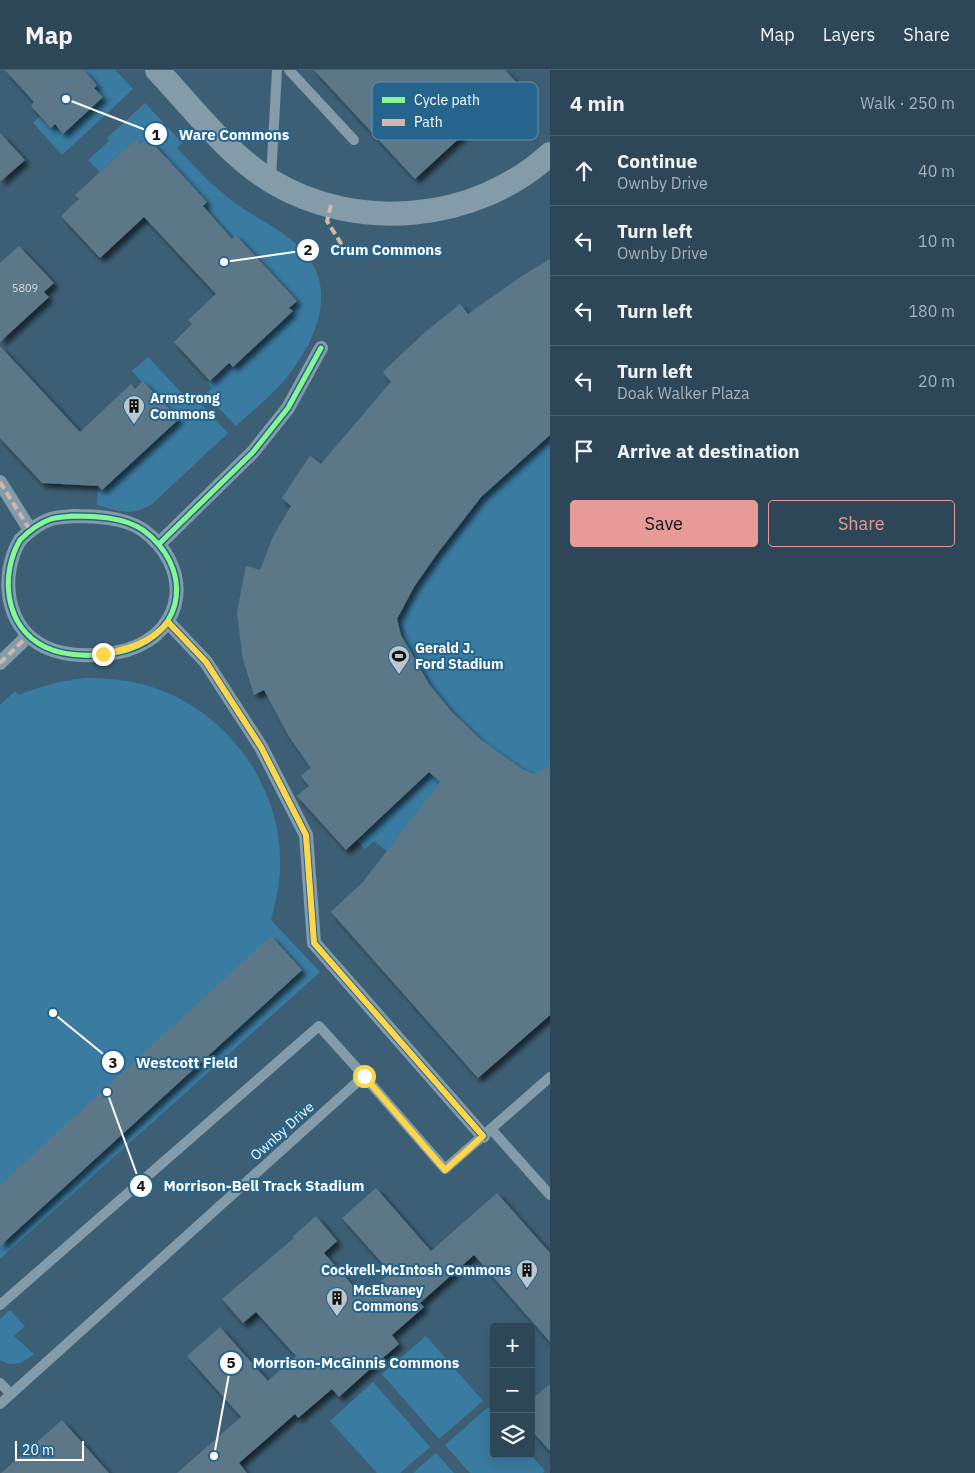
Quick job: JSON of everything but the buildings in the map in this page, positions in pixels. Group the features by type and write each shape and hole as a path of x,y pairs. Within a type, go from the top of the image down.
{"street":[{"path":"157,70 204,122 236,153 271,180 307,198 352,210 382,214 416,213 446,208 481,198 510,184 550,154"},
{"path":"159,544 252,452 288,408 320,348"},
{"path":"0,482 30,530"},
{"path":"73,516 96,516 119,521 141,529 159,544 171,564 177,587 173,610 168,622 162,630 146,641 126,650 103,654 72,655 45,647 28,636 5,604 2,590 4,567 14,546 30,530 50,519 73,516"},
{"path":"168,622 206,662 261,747 306,835 314,943 487,1133"},
{"path":"0,663 28,636"}],"lane":[{"path":"271,180 277,70"},
{"path":"289,70 354,140"},
{"path":"0,1305 319,1026 445,1170 550,1077"},
{"name":"Ownby Drive","path":"0,1404 364,1076"},
{"path":"487,1133 550,1196"},
{"path":"0,1383 10,1394"}],"shaded area":[{"path":"84,70 115,70 133,89 62,155 33,123 40,116 55,124 63,133 103,97 94,88 97,84"},
{"path":"145,103 182,143 177,148 197,170 235,203 290,239 306,254 316,270 320,286 321,303 312,337 294,368 278,388 236,426 205,394 212,388 207,383 229,363 233,367 293,311 262,271 266,267 237,235 232,239 203,206 207,202 178,171 161,161 166,156 148,138 141,144 136,139 100,172 88,160 109,141 107,138"},
{"name":"Gerald J. Ford Stadium","path":"550,259 550,1015 478,1078 331,912 363,882 387,851 374,841 365,849 354,838 346,850 297,796 303,791 305,793 310,788 301,776 310,768 288,735 264,690 254,695 243,659 237,613 246,566 260,570 273,537 291,506 282,498 310,456 321,464 391,382 383,372 422,335 460,304 468,314"},
{"path":"148,357 193,405 198,401 228,433 151,505 136,511 124,512 97,505 98,486 102,490 179,419 144,381 142,382 132,371"},
{"path":"84,678 110,679 135,683 152,687 180,699 205,715 227,735 246,758 262,783 273,811 279,841 280,871 277,896 271,920 320,972 0,1259 0,705 15,691 19,695 51,684"},
{"path":"10,1310 25,1326 14,1336 34,1354 22,1362 14,1364 0,1360 0,1319"},
{"path":"426,1336 483,1401 439,1439 382,1374"},
{"path":"373,1382 430,1447 400,1473 377,1473 330,1421"},
{"path":"488,1407 490,1409 490,1458 534,1458 545,1471 543,1473 470,1473 445,1445"},
{"path":"436,1453 454,1473 413,1473"}],"marked path":[{"path":"331,205 327,221 347,253"},
{"path":"0,482 30,530"},
{"path":"0,663 28,636"}],"cycle path":[{"path":"159,544 253,452 288,408 321,348"},
{"path":"73,516 91,516 127,522 143,530 159,545 170,561 176,579 176,596 172,613 162,628 147,641 127,650 117,652 96,655 74,655 45,647 31,638 21,627 14,613 8,584 10,568 20,540 34,528 51,519 73,516"},
{"path":"168,622 206,662 261,747 306,835 314,943 483,1136"}],"place":[{"name":"Ware Commons","path":"66,99"},
{"name":"Crum Commons","path":"224,262"},
{"name":"Armstrong Commons","path":"134,425"},
{"name":"Gerald J. Ford Stadium","path":"399,675"},
{"name":"Westcott Field","path":"53,1013"},
{"name":"Morrison-Bell Track Stadium","path":"107,1092"},
{"name":"Cockrell-McIntosh Commons","path":"527,1289"},
{"name":"McElvaney Commons","path":"337,1317"},
{"name":"Morrison-McGinnis Commons","path":"214,1456"}],"route":[{"path":"103,654 126,650 146,641 162,630 168,622 206,662 261,747 306,835 314,943 483,1136 445,1170 364,1076"}]}
